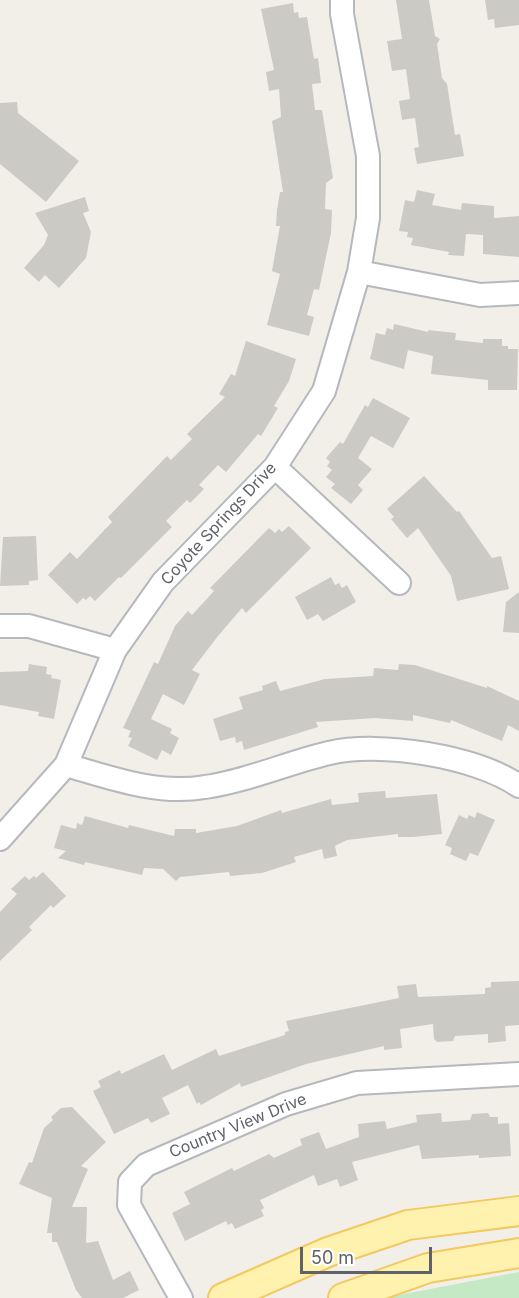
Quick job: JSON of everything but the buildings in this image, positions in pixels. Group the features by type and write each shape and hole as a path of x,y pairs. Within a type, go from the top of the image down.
{"main road":[{"path":"223,1298 328,1252 408,1225 519,1211"},
{"path":"343,1298 429,1268 519,1253"}],"street":[{"name":"Coyote Springs Drive","path":"0,839 66,765 115,650 163,582 275,467 324,391 359,273 368,218 368,156 342,14 342,0"},
{"path":"359,273 480,295 519,293"},
{"path":"275,467 399,583"},
{"path":"0,626 29,626 115,650"},
{"path":"66,765 142,787 204,788 331,753 383,749 452,759 506,777 519,786"},
{"name":"Country View Drive","path":"181,1298 129,1205 129,1182 146,1165 286,1104 357,1083 519,1074"}],"green space":[{"path":"519,1272 519,1298 386,1298 404,1294"}]}
